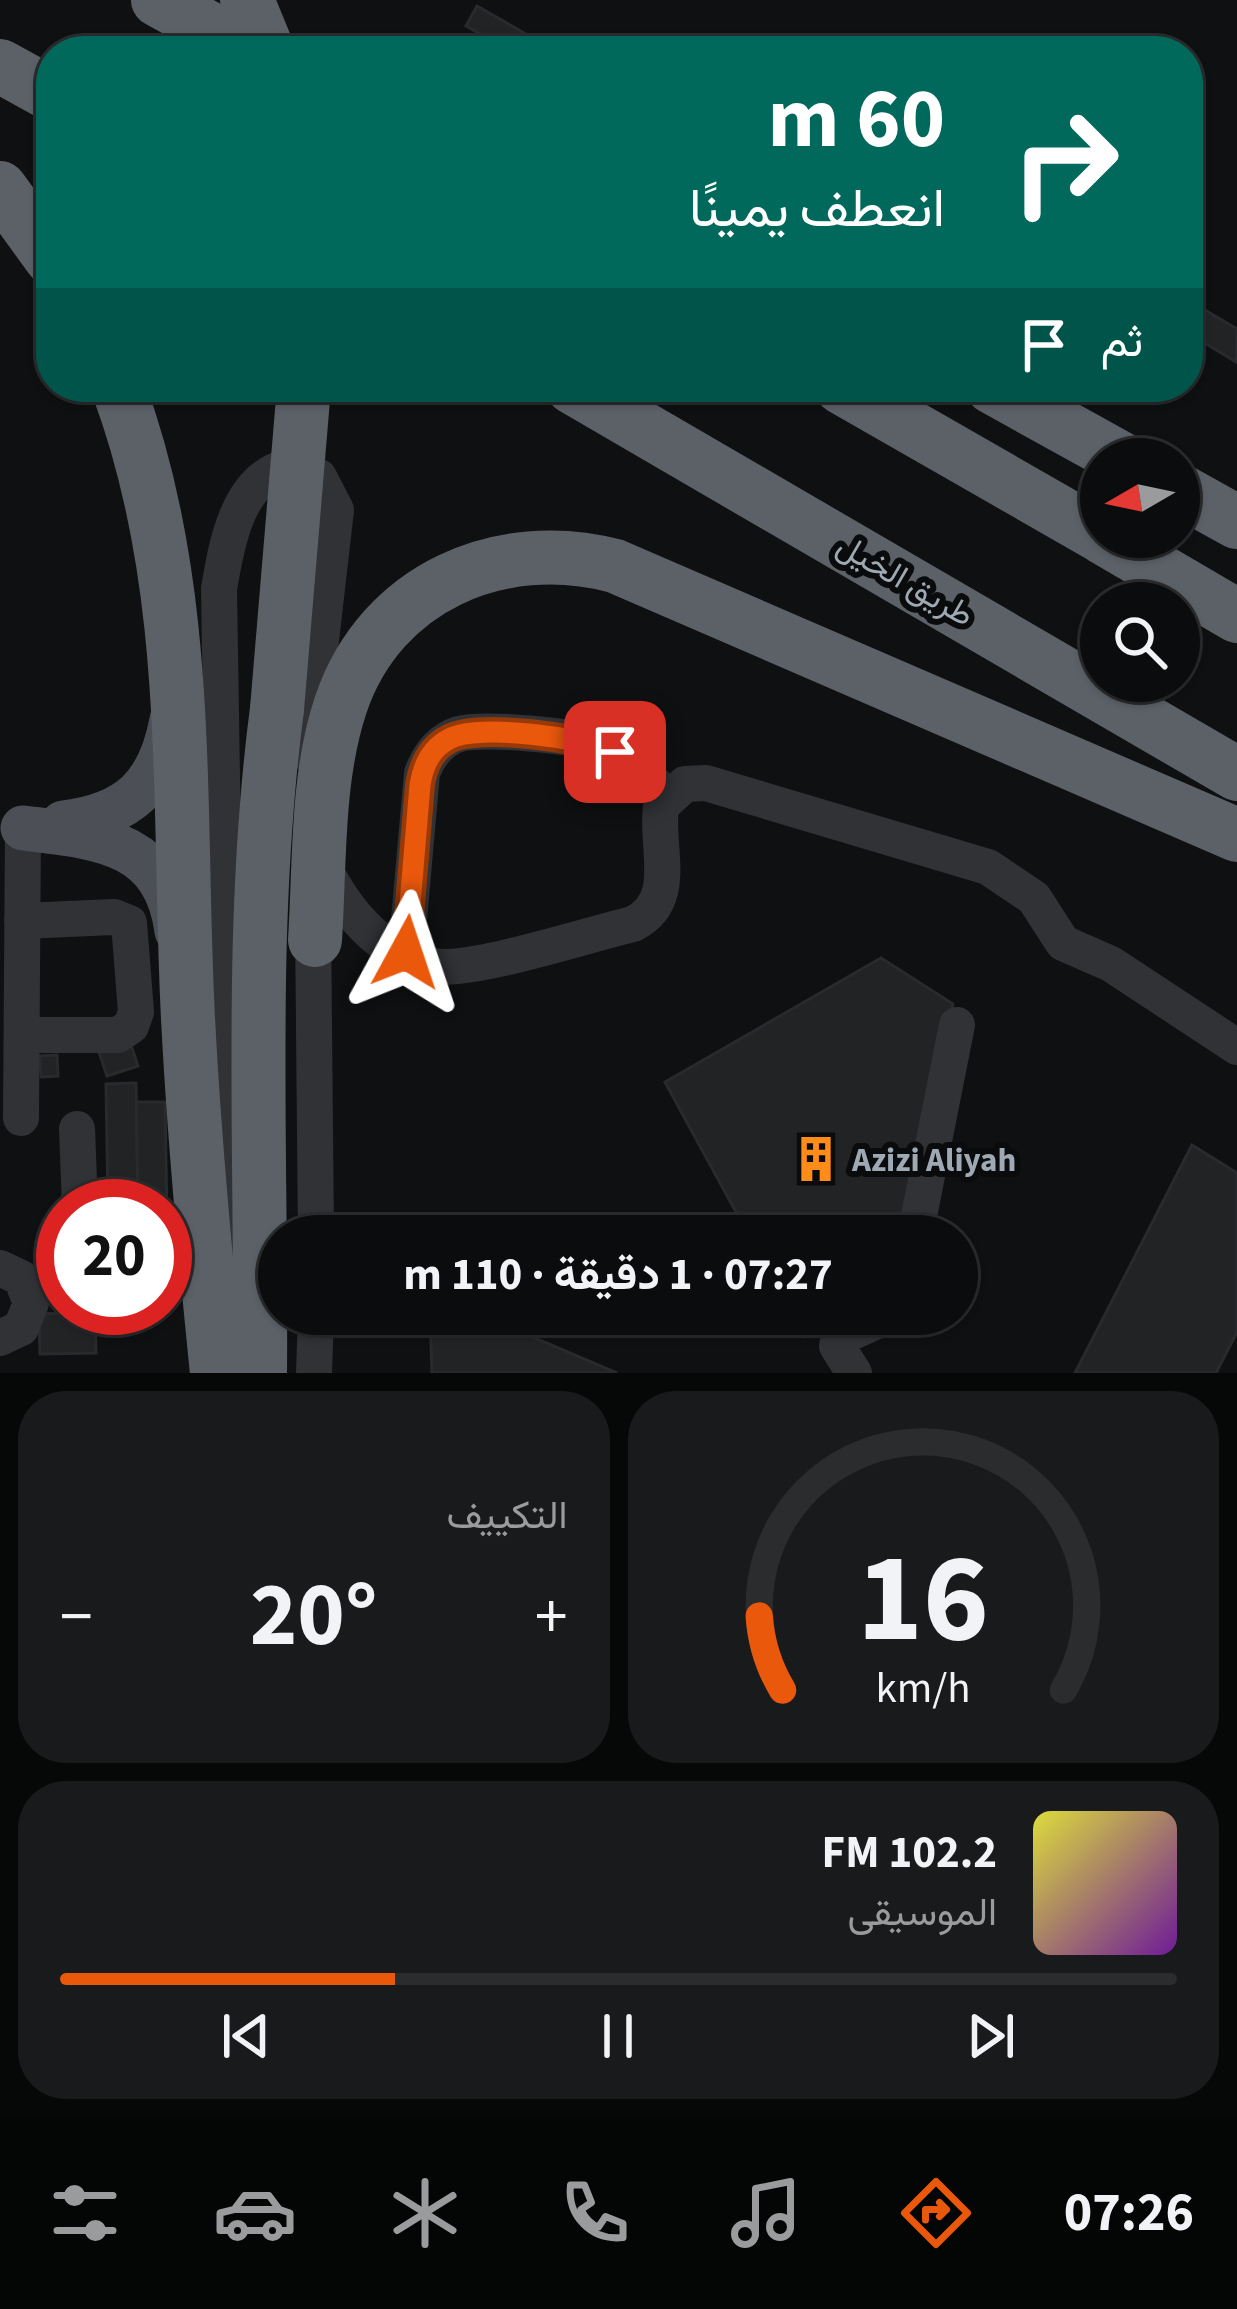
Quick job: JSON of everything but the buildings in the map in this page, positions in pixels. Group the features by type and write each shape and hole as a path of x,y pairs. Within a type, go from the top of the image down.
{"highway":[{"path":"158,0 223,36"},
{"path":"247,0 262,36"},
{"path":"0,66 36,86"},
{"path":"0,188 36,237"},
{"path":"123,402 160,526 179,671 188,1018 186,1179"},
{"path":"260,1373 257,910 303,402"},
{"name":"طريق الخيل","path":"598,402 1237,774"},
{"path":"867,402 1080,524"},
{"path":"1019,402 1084,438"},
{"path":"1200,502 1237,522"},
{"path":"315,940 334,732 341,705 368,649 399,613 437,584 484,564 539,555 590,560 627,571 1237,835"},
{"path":"1138,558 1237,616"},
{"path":"192,1279 220,1373"}],"main road":[{"path":"11,828 101,817 146,790 164,752 179,671"},
{"path":"11,828 110,841 153,871 175,919 188,1018"}],"street":[{"path":"220,1373 231,1235 219,590 224,555 251,490 270,473 295,468 319,477 336,510 306,790 315,940 316,1215"},
{"path":"406,952 422,773 433,752 452,737 474,731 595,742 634,765 667,797"},
{"path":"320,861 355,922 433,966 460,965 643,919 661,895 659,820 667,797 685,784 706,783 970,858 1034,898 1063,943 1111,964 1237,1047"},
{"path":"11,828 22,1035 14,1097"},
{"path":"15,908 129,922 136,1012 131,1027 118,1035 22,1035"},
{"path":"919,1215 957,1025"},
{"path":"76,1130 79,1179"},
{"path":"0,1243 19,1257 10,1273 29,1289 29,1317 21,1328 0,1338"},
{"path":"314,1373 315,1335"},
{"path":"846,1335 839,1338 838,1346 854,1373"}],"place":[{"name":"Azizi Aliyah","path":"816,1159"}],"route":[{"path":"406,952 422,773 441,743 474,731 595,742 615,752"}]}
